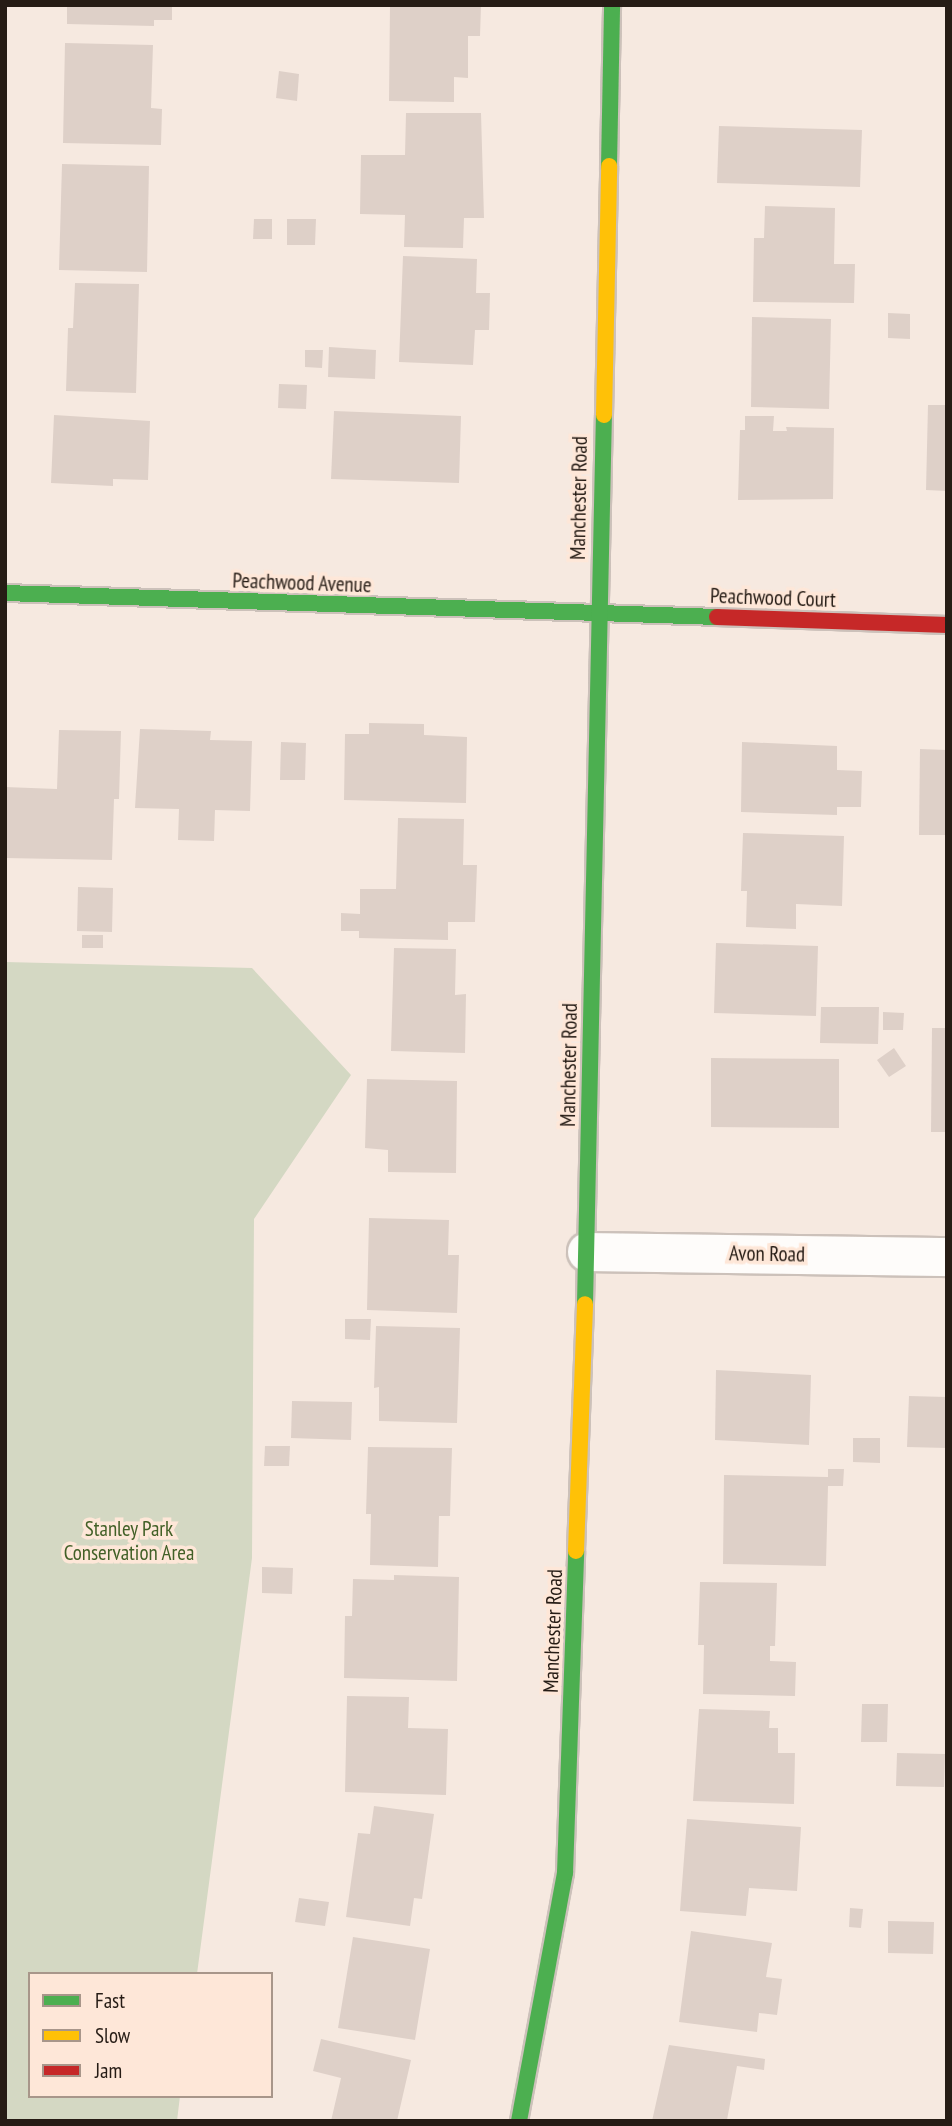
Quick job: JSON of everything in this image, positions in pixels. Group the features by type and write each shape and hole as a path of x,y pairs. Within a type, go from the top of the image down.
{"street":[{"name":"Manchester Road","path":"519,2121 565,1873 587,1252 612,5"},
{"name":"Peachwood Avenue","path":"5,593 598,613"},
{"name":"Peachwood Court","path":"598,613 947,625"},
{"name":"Avon Road","path":"587,1252 947,1257"}],"green space":[{"name":"Stanley Park Conservation Area","path":"5,962 252,968 351,1075 254,1219 252,1558 197,1972 28,1972 28,2098 180,2098 177,2121 5,2121"}],"building":[{"path":"67,5 172,5 172,20 154,20 154,26 67,24"},
{"path":"390,5 481,5 480,36 468,36 468,78 454,77 454,102 389,101"},
{"path":"65,43 153,45 151,108 162,109 161,145 63,143"},
{"path":"279,71 299,74 297,101 276,98"},
{"path":"406,113 481,113 484,218 464,218 463,248 404,247 405,215 360,214 361,155 405,155"},
{"path":"719,126 862,130 860,187 717,183"},
{"path":"62,164 149,166 147,272 59,270"},
{"path":"765,206 835,208 834,264 855,264 854,303 753,302 754,238 764,238"},
{"path":"254,219 272,219 272,239 253,239"},
{"path":"287,219 316,219 315,245 287,245"},
{"path":"403,256 477,259 476,293 490,293 489,330 475,330 473,365 399,362"},
{"path":"75,283 139,284 136,393 66,391 68,328 73,328"},
{"path":"888,313 910,314 910,339 888,338"},
{"path":"752,317 831,319 829,409 751,407"},
{"path":"329,347 376,350 375,379 328,377"},
{"path":"305,350 323,350 322,368 305,367"},
{"path":"279,384 307,385 306,409 278,408"},
{"path":"928,405 947,405 947,491 926,490"},
{"path":"334,411 461,416 459,483 331,479"},
{"path":"54,415 150,421 148,480 113,479 113,486 51,483"},
{"path":"745,416 774,416 773,431 787,431 786,427 834,428 833,499 738,500 740,430 745,430"},
{"path":"369,723 424,724 424,735 467,737 466,803 344,800 345,734 369,734"},
{"path":"140,729 211,731 210,740 252,741 250,811 215,810 214,841 178,840 179,809 135,808"},
{"path":"59,730 121,731 119,799 114,799 112,860 5,858 5,787 57,789"},
{"path":"281,742 306,743 305,780 280,780"},
{"path":"742,742 837,746 837,770 862,771 861,807 837,807 837,815 741,812"},
{"path":"920,749 947,750 947,835 919,835"},
{"path":"398,818 464,819 463,865 477,865 475,922 448,922 448,940 359,938 359,931 341,931 341,913 360,914 360,889 396,889"},
{"path":"743,833 844,836 842,906 796,904 796,929 746,927 747,891 741,891"},
{"path":"78,887 113,888 112,932 77,931"},
{"path":"82,935 103,935 103,948 82,948"},
{"path":"716,943 818,946 816,1016 714,1013"},
{"path":"394,948 456,949 455,995 466,994 465,1053 391,1051"},
{"path":"821,1007 879,1007 878,1044 820,1043"},
{"path":"883,1012 904,1013 903,1030 883,1030"},
{"path":"932,1028 947,1028 947,1132 931,1132"},
{"path":"894,1048 906,1066 889,1077 877,1060"},
{"path":"711,1058 839,1059 839,1128 711,1127"},
{"path":"367,1079 457,1081 456,1173 388,1172 388,1150 365,1148"},
{"path":"369,1218 449,1220 448,1255 459,1255 457,1313 367,1310"},
{"path":"345,1319 371,1319 370,1340 345,1339"},
{"path":"376,1326 460,1328 457,1423 379,1421 379,1387 374,1388"},
{"path":"716,1370 811,1375 809,1445 715,1440"},
{"path":"909,1396 947,1397 947,1448 907,1447"},
{"path":"292,1401 352,1402 351,1440 291,1438"},
{"path":"853,1438 880,1438 880,1463 853,1462"},
{"path":"265,1446 290,1446 289,1466 264,1466"},
{"path":"368,1447 452,1448 450,1516 439,1516 438,1567 370,1565 371,1514 366,1514"},
{"path":"828,1469 844,1469 843,1486 828,1486 826,1566 723,1564 724,1475 828,1477"},
{"path":"262,1567 293,1568 292,1594 262,1593"},
{"path":"394,1575 459,1577 457,1681 344,1678 345,1616 352,1616 353,1579 394,1580"},
{"path":"700,1582 777,1583 775,1646 770,1646 770,1661 796,1662 795,1696 703,1694 704,1645 698,1645"},
{"path":"347,1696 409,1697 408,1728 448,1729 446,1795 345,1792"},
{"path":"862,1704 888,1704 887,1742 861,1742"},
{"path":"699,1709 770,1711 769,1728 778,1728 778,1753 795,1753 794,1804 693,1801"},
{"path":"897,1753 945,1754 944,1787 896,1786"},
{"path":"374,1806 434,1814 422,1899 414,1898 410,1926 346,1917 358,1833 370,1834"},
{"path":"687,1819 801,1827 797,1891 749,1888 746,1916 680,1911"},
{"path":"299,1898 329,1902 325,1926 295,1922"},
{"path":"850,1908 863,1909 861,1928 849,1927"},
{"path":"888,1921 934,1922 933,1954 888,1953"},
{"path":"691,1931 772,1943 766,1977 782,1979 777,2015 759,2013 757,2032 679,2022"},
{"path":"353,1937 430,1949 415,2040 338,2028"},
{"path":"321,2039 411,2060 397,2121 331,2121 341,2078 313,2071"},
{"path":"669,2045 765,2059 764,2070 737,2066 727,2120 652,2121"}],"traffic: fast":[{"path":"609,166 612,5"},
{"path":"585,1304 604,415"},
{"path":"5,593 717,617"},
{"path":"519,2121 565,1873 576,1551"}],"traffic: slow":[{"path":"604,415 609,166"},
{"path":"576,1551 585,1304"}],"traffic: jam":[{"path":"717,617 947,625"}]}
